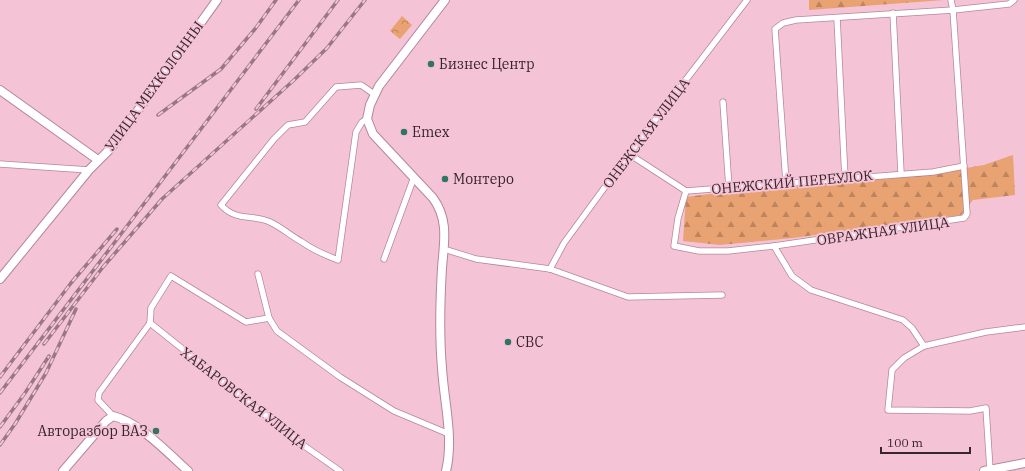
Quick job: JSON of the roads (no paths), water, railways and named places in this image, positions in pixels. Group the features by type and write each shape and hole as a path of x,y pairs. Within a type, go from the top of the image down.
{"street":[{"name":"УЛИЦА МЕХКОЛОННЫ","path":"0,279 89,170 111,148 218,0"},
{"path":"445,0 374,94 367,119 369,128 373,134 441,208 444,225 444,249 439,312 440,343 450,447 446,471"},
{"name":"ОНЕЖСКАЯ УЛИЦА","path":"550,269 564,243 629,154 747,0"},
{"path":"951,0 953,10 964,166"},
{"path":"786,182 775,29 783,23 796,20 953,10 1009,4 1014,0"},
{"path":"893,13 902,173"},
{"path":"837,18 845,178"},
{"path":"367,119 362,122 356,132 338,260 318,252 271,222 259,218 248,219 231,212 221,205 274,139 288,126 305,122 336,87 361,86 374,94"},
{"path":"0,90 98,160"},
{"path":"724,102 729,188"},
{"path":"629,154 686,191"},
{"path":"0,164 89,170"},
{"name":"ОНЕЖСКИЙ ПЕРЕУЛОК","path":"686,191 902,173 933,172 964,166"},
{"name":"ОВРАЖНАЯ УЛИЦА","path":"686,191 678,218 674,246 699,251 728,251 774,246 964,218 967,214 964,166"},
{"path":"384,259 414,177"},
{"path":"774,246 792,276 811,290 903,320 912,328 924,346"},
{"path":"444,249 476,259 550,269 628,296 722,295"},
{"path":"258,274 269,318 277,331 340,377 394,411 449,434"},
{"path":"188,471 141,431 120,417 113,416 98,400 99,393 150,323 151,308 171,276 246,322 269,318"},
{"name":"ХАБАРОВСКАЯ УЛИЦА","path":"150,323 303,445 340,471"},
{"path":"1025,327 986,332 924,346 904,358 892,370 888,410 970,411 986,408 987,470 1025,463"},
{"path":"62,471 106,421 113,416"}],"railway":[{"path":"158,115 221,69 255,29 276,0"},
{"path":"0,393 299,0"},
{"path":"256,109 338,0"},
{"path":"44,344 103,267 162,199 294,80 327,48 365,0"},
{"path":"0,377 71,283 117,229"},
{"path":"0,445 15,424 46,373 76,309"},
{"path":"0,427 25,393 49,356"}],"place":[{"name":"Бизнес Центр","path":"431,64"},
{"name":"Emex","path":"404,132"},
{"name":"Монтеро","path":"445,179"},
{"name":"СВС","path":"508,342"},
{"name":"Авторазбор ВАЗ","path":"156,431"}]}
